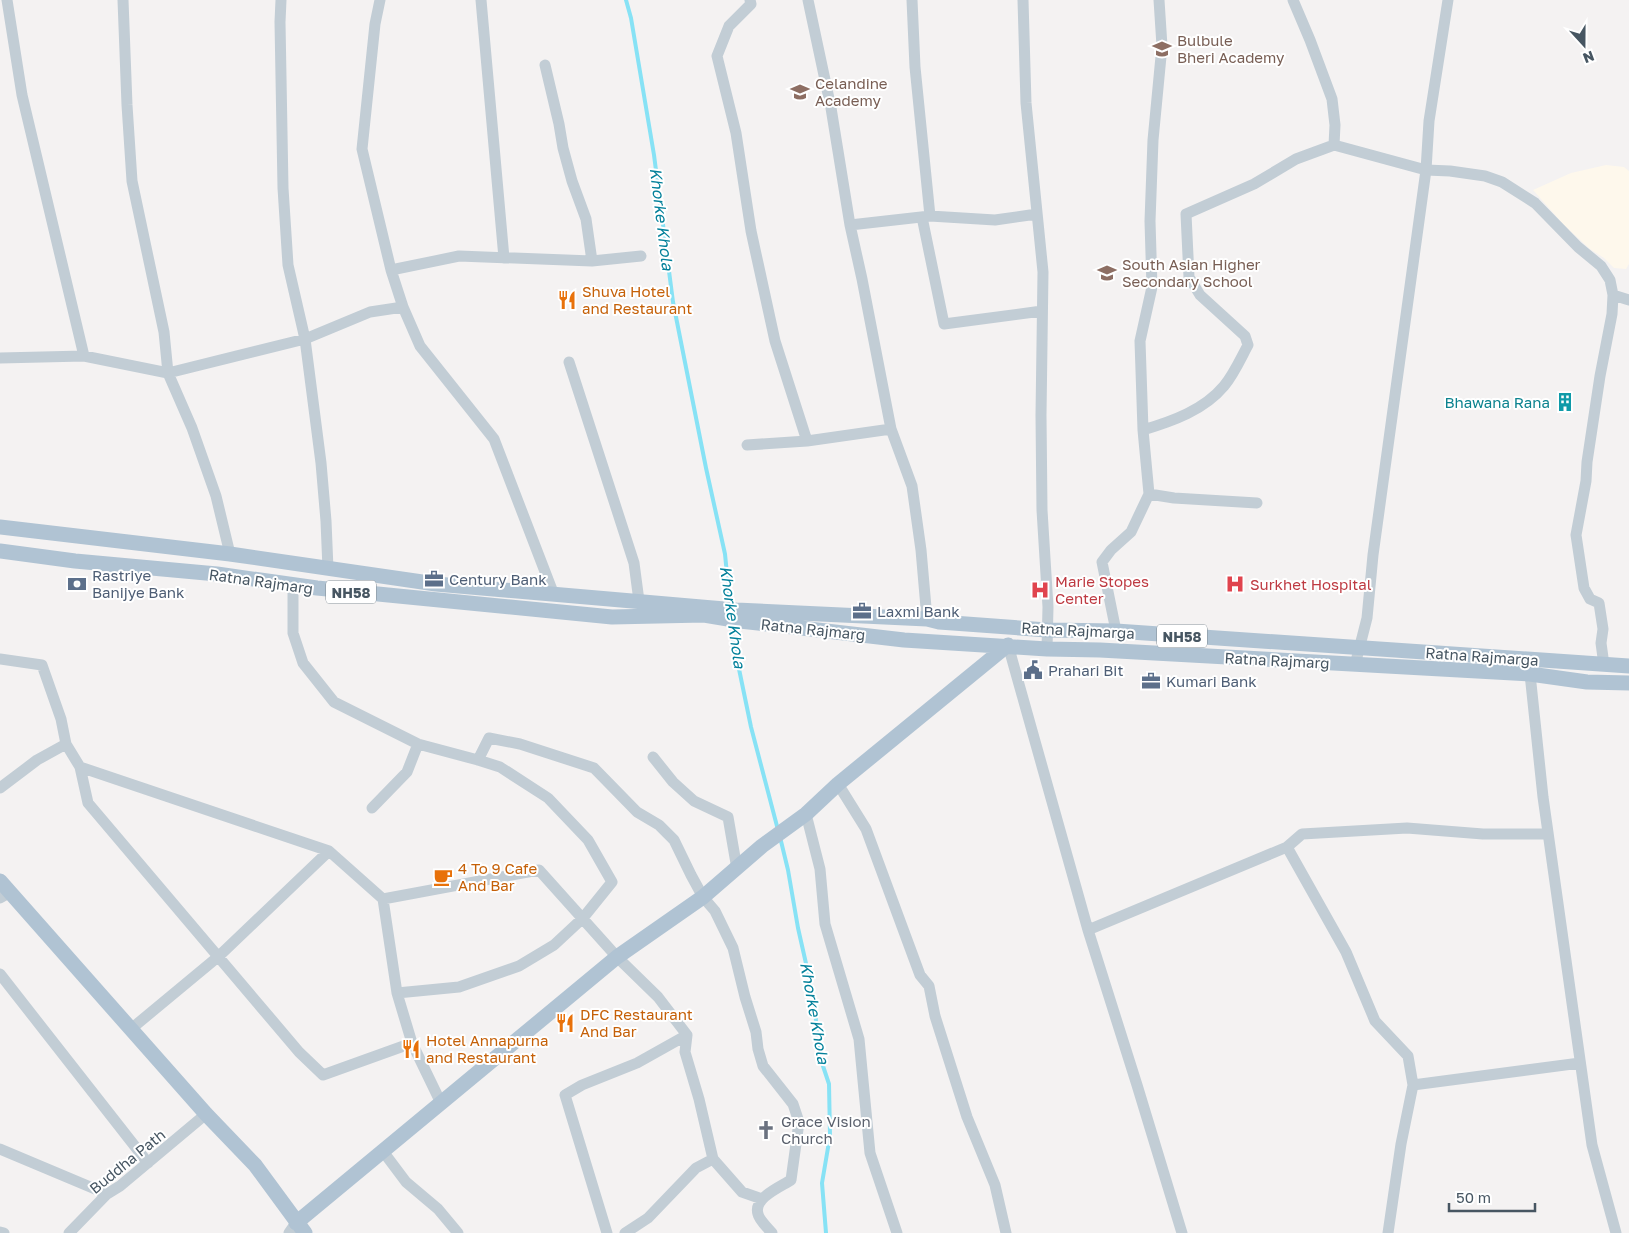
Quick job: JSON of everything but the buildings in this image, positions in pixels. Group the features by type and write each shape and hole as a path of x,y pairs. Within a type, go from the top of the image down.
{"main road":[{"name":"Ratna Rajmarg","path":"0,527 230,554 436,584 639,601 904,640 1530,674 1587,682 1629,683"},
{"name":"Ratna Rajmarg","path":"0,551 75,561 217,574 293,585 612,617 700,610"},
{"name":"Ratna Rajmarga","path":"738,615 927,619 939,622 1047,630 1116,631 1629,666"},
{"path":"972,624 973,645"},
{"path":"3,891 131,1029 206,1114 255,1165 297,1230 382,1150 442,1103 617,957 703,897 737,870 762,846 806,814 838,784 1008,645"},
{"path":"1587,664 1587,682"}],"street":[{"path":"7,0 22,94 84,356"},
{"path":"124,0 127,105 132,181 162,322 168,374 192,428 216,496 230,554"},
{"path":"281,0 283,188 288,265 305,339 321,463 328,569"},
{"path":"380,0 375,24 362,149 390,270 420,346 494,439 554,595"},
{"path":"481,0 504,258"},
{"path":"750,0 750,4 729,26 717,56 736,134 751,231 775,341 807,441"},
{"path":"808,0 831,108 850,225 892,429 912,486 922,560 927,619"},
{"path":"912,0 926,217 944,324 1042,311"},
{"path":"1023,0 1026,103 1043,272 1042,510 1048,607 1047,649"},
{"path":"1116,631 1102,562 1111,550 1131,532 1149,494 1143,430 1140,341 1152,288 1150,221 1153,140 1162,46 1159,0"},
{"path":"1293,0 1332,99 1335,125 1334,145"},
{"path":"1355,665 1367,618 1373,555 1426,170 1429,121 1448,0"},
{"path":"545,65 563,148 572,181 586,219 592,261"},
{"path":"1143,430 1161,425 1204,405 1225,385 1248,345 1245,336 1200,295 1189,276 1186,214 1254,184 1296,159 1334,145 1426,170 1485,176 1502,182 1535,204 1578,247 1601,266 1610,280 1613,295 1612,314 1600,376 1587,462 1586,481 1576,535 1584,588 1590,599 1599,603 1603,629 1601,643 1604,665"},
{"path":"850,225 926,217 995,220 1038,214"},
{"path":"390,270 460,256 592,261 640,256"},
{"path":"1613,295 1629,300"},
{"path":"0,358 84,356 168,374 305,339 370,312 403,307"},
{"path":"569,362 634,563 639,601"},
{"path":"747,445 807,441 892,429"},
{"path":"1149,494 1174,498 1257,503"},
{"path":"293,585 293,633 303,663 334,702 418,744 500,767 548,798 588,840 612,882 583,918 554,945 519,966 459,987 397,993"},
{"path":"1008,645 1088,930 1138,1085 1182,1233"},
{"path":"0,658 42,665 61,719 66,744 80,767 88,803 299,1052 323,1074 412,1044"},
{"path":"1530,674 1548,834 1592,1145 1616,1233"},
{"path":"478,760 489,738 528,746 594,768 637,812 659,825 674,840 703,897 714,912 733,948 756,1032 763,1066 793,1104 798,1122 791,1180 757,1204 758,1215 772,1233"},
{"path":"0,788 37,760 66,744"},
{"path":"372,808 407,772 418,744"},
{"path":"653,757 673,782 694,801 728,817 737,870"},
{"path":"80,767 329,851 383,899 397,993 412,1044 442,1103"},
{"path":"838,784 866,829 920,975 929,986 935,1016 967,1117 995,1185 1006,1233"},
{"path":"806,814 820,869 826,924 859,1038 870,1153 897,1233"},
{"path":"1088,930 1286,847 1302,834 1407,828 1483,834 1548,834"},
{"path":"1286,847 1346,952 1375,1021 1408,1056 1413,1085 1388,1233"},
{"path":"131,1029 219,956 329,851"},
{"path":"383,899 539,870 617,957 658,997 687,1035 685,1052 699,1099 713,1159 742,1192 762,1199"},
{"path":"0,974 148,1163"},
{"path":"607,1233 565,1095 582,1085 637,1063 687,1035"},
{"path":"1413,1085 1580,1063"},
{"name":"Buddha Path","path":"69,1233 107,1194 120,1186 206,1114"},
{"path":"0,1149 107,1194"},
{"path":"382,1150 406,1182 438,1209 458,1233"},
{"path":"625,1233 648,1218 696,1168 713,1159"},
{"path":"0,1232 4,1233"}],"shaded area":[{"path":"1606,165 1624,167 1629,171 1629,264 1626,269 1614,268 1604,258 1590,249 1564,225 1533,190 1571,173"}],"waterway":[{"name":"Khorke Khola","path":"626,0 631,18 654,155 673,302 725,554 730,605"},
{"name":"Khorke Khola","path":"731,622 751,727 778,830"},
{"name":"Khorke Khola","path":"780,837 814,999 819,1054 829,1084 830,1136 822,1183 826,1233"}],"place":[{"name":"Bulbule Bheri Academy","path":"1162,49"},
{"name":"Celandine Academy","path":"800,92"},
{"name":"South Asian Higher Secondary School","path":"1107,273"},
{"name":"Shuva Hotel and Restaurant","path":"567,300"},
{"name":"Bhawana Rana","path":"1565,402"},
{"name":"Century Bank","path":"434,579"},
{"name":"Rastriye Banijye Bank","path":"77,584"},
{"name":"Surkhet Hospital","path":"1235,584"},
{"name":"Marie Stopes Center","path":"1040,590"},
{"name":"Laxmi Bank","path":"862,611"},
{"name":"Prahari Bit","path":"1033,670"},
{"name":"Kumari Bank","path":"1151,681"},
{"name":"4 To 9 Cafe And Bar","path":"443,877"},
{"name":"DFC Restaurant And Bar","path":"565,1023"},
{"name":"Hotel Annapurna and Restaurant","path":"411,1049"},
{"name":"Grace Vision Church","path":"766,1130"}]}
